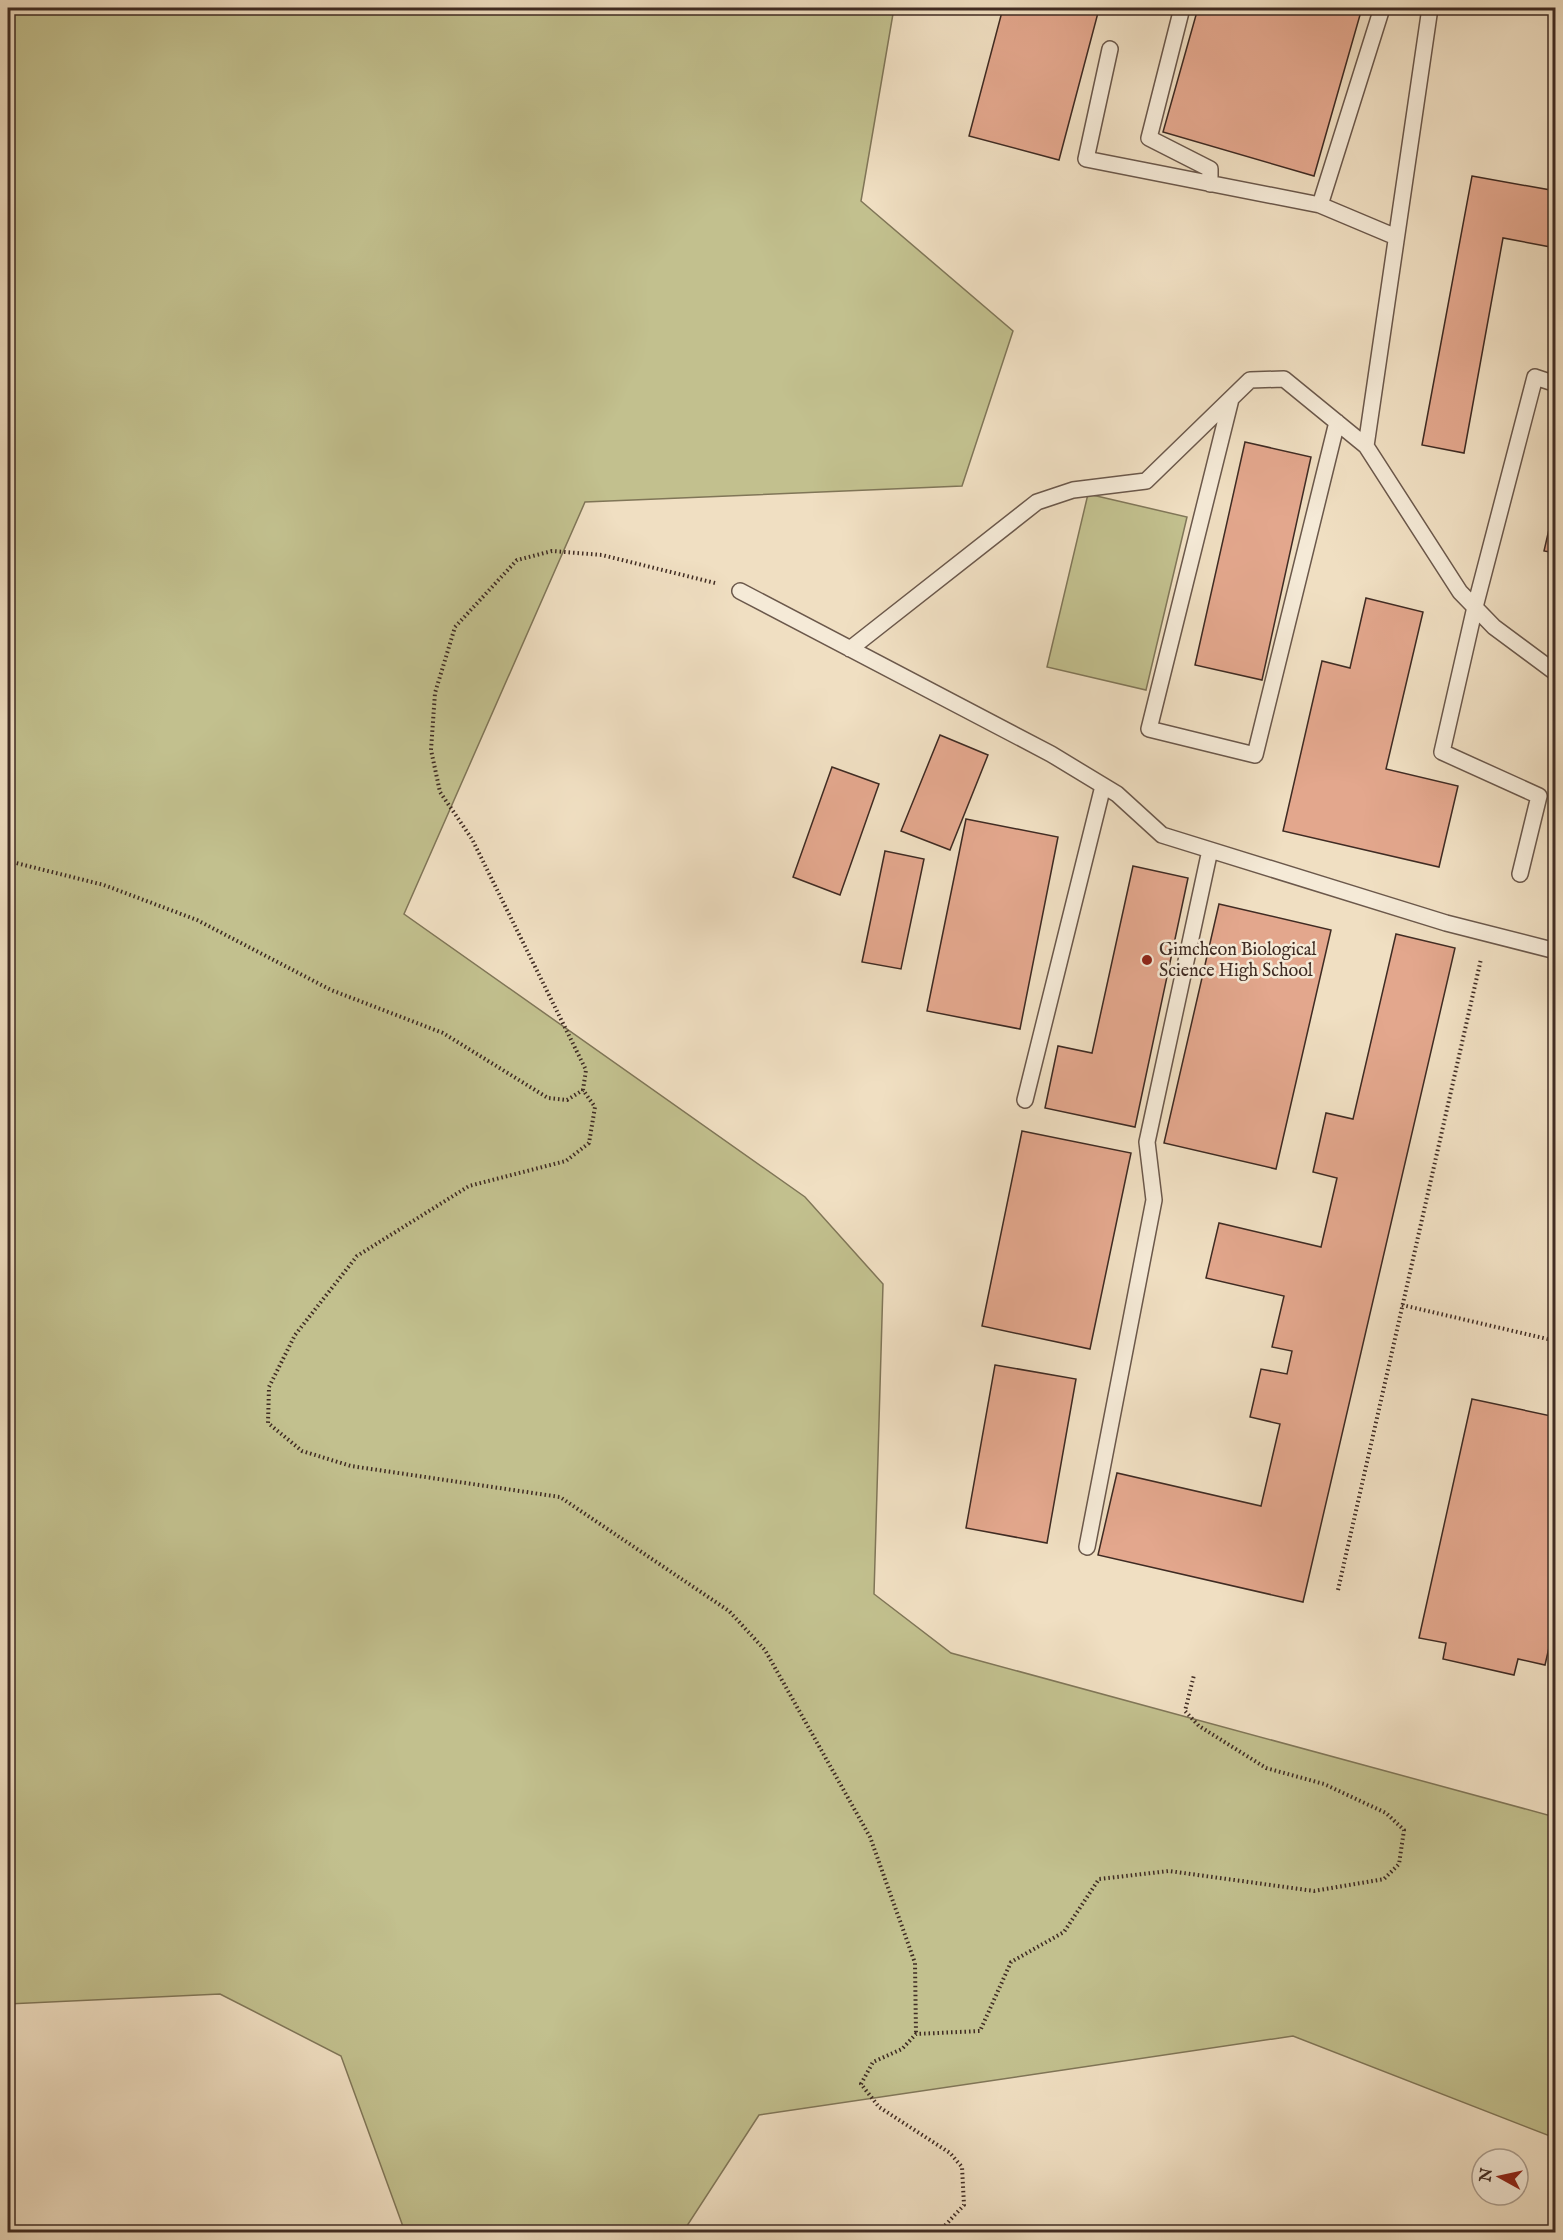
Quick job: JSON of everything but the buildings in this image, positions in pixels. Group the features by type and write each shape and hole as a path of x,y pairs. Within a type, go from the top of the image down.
{"lane":[{"path":"1182,8 1149,138 1210,169 1210,184"},
{"path":"1320,205 1382,8"},
{"path":"1366,446 1430,8"},
{"path":"1110,49 1086,159 1320,205 1396,237"},
{"path":"1520,874 1539,796 1442,752 1475,607 1535,377 1556,384"},
{"path":"850,649 1037,502 1073,490 1146,481 1250,380 1284,379 1366,446 1460,592 1494,627 1556,673"},
{"path":"1231,399 1149,729 1255,755 1337,422"},
{"path":"740,591 1051,754 1117,794 1162,836 1486,934 1556,951"},
{"path":"1025,1100 1103,786"},
{"path":"1087,1547 1154,1200 1147,1142 1210,850"}],"path":[{"path":"740,591 710,581 602,555 552,550 517,560 455,627 435,693 431,750 440,792 472,839 586,1070 583,1090 595,1107 590,1143 566,1161 469,1186 357,1256 295,1335 268,1387 268,1423 302,1451 351,1466 560,1497 729,1611 765,1650 870,1837 915,1963 916,2034 902,2049 873,2062 861,2084 879,2107 950,2153 962,2167 964,2205 939,2232"},
{"path":"8,861 104,885 197,920 331,990 443,1033 548,1098 567,1100 583,1090"},
{"path":"1338,1590 1486,934"},
{"path":"1402,1305 1556,1341"},
{"path":"916,2034 980,2031 1011,1962 1064,1932 1099,1879 1169,1871 1314,1891 1384,1879 1399,1864 1404,1830 1386,1813 1324,1784 1266,1768 1199,1726 1185,1711 1194,1676"}],"shaded area":[{"path":"8,8 894,8 861,201 1013,331 962,486 585,502 404,914 805,1197 883,1284 874,1594 951,1653 1555,1817 1555,2138 1293,2036 759,2115 683,2232 405,2232 341,2056 220,1994 8,2004"},
{"path":"1088,494 1187,517 1146,690 1047,667"}],"place":[{"name":"Gimcheon Biological Science High School","path":"1147,960"}]}
